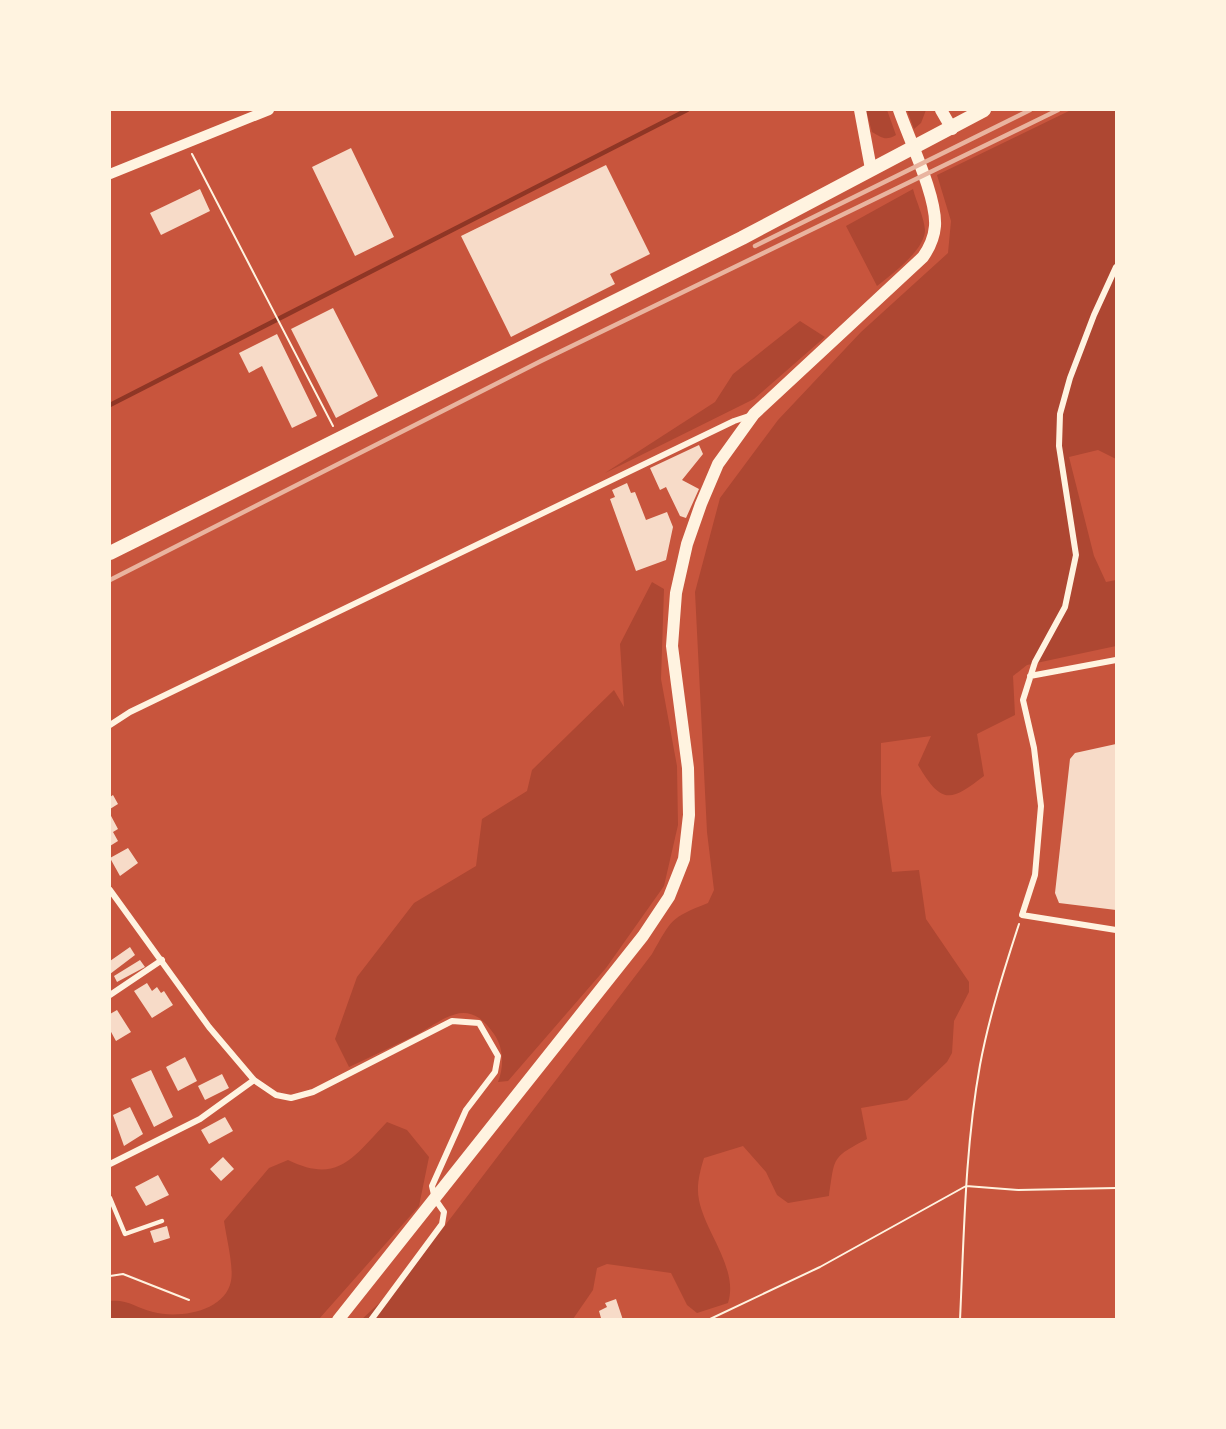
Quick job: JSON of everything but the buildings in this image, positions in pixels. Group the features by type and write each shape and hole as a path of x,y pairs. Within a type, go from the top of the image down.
{"main road":[{"path":"860,110 871,169"},
{"path":"338,1320 643,936 669,897 684,859 689,815 688,768 672,646 676,593 687,544 718,464 754,414 923,257 931,245 935,225 932,202 899,110"},
{"path":"941,110 952,129"},
{"path":"110,553 742,238 871,169 952,129 984,110"}],"street":[{"path":"110,174 269,110"},
{"path":"1116,267 1094,315 1070,378 1060,414 1059,446 1076,555 1065,607 1030,676 1023,700 1034,748 1041,806 1035,875 1022,915 1116,930"},
{"path":"110,725 130,712 531,518 734,421 754,414"},
{"path":"1030,676 1116,660"},
{"path":"110,891 209,1027 254,1080 276,1095 291,1098 313,1092 452,1021 479,1023 498,1056 495,1072 466,1110 432,1186 435,1199 444,1212 442,1224 371,1320"},
{"path":"110,995 162,960"},
{"path":"110,1162 200,1119 254,1080"}],"lane":[{"path":"110,1198 126,1234 162,1221"}],"path":[{"path":"187,143 339,439"},
{"path":"960,1320 966,1186 980,1065 1001,979 1022,915"},
{"path":"708,1320 820,1267 966,1186 1018,1190 1116,1188"},
{"path":"110,1276 123,1274 189,1300"}],"shaded area":[{"path":"866,110 887,110 896,135 884,138 872,132"},
{"path":"907,110 926,110 921,123 914,129"},
{"path":"1071,110 1116,110 1116,459 1098,450 1069,457 1094,556 1106,582 1116,580 1116,646 1027,665 1013,676 1015,715 977,734 984,776 963,791 947,795 940,793 918,765 931,736 881,743 881,794 892,872 919,870 926,919 969,982 969,992 954,1021 952,1053 947,1062 907,1100 861,1108 867,1139 847,1150 837,1160 832,1173 829,1196 788,1203 777,1195 766,1172 743,1146 704,1158 698,1195 702,1212 729,1277 728,1303 697,1313 687,1305 671,1273 607,1264 597,1268 593,1290 573,1319 361,1320 402,1282 652,954 668,926 679,916 708,903 714,890 707,832 695,592 720,498 778,420 861,332 948,253 951,221 937,175"},
{"path":"913,189 922,214 924,238 914,254 877,286 846,226"},
{"path":"800,321 825,337 754,399 605,473 715,402 733,374"},
{"path":"652,582 664,589 661,679 677,766 678,825 664,886 606,968 508,1081 498,1082 502,1058 500,1045 494,1034 475,1015 465,1013 447,1017 416,1035 349,1067 335,1039 357,977 414,903 476,866 482,819 527,791 532,770 614,690 624,707 620,644"},
{"path":"387,1122 407,1130 429,1157 419,1206 319,1319 110,1319 110,1301 122,1301 163,1314 175,1314 199,1311 220,1300 227,1292 232,1275 224,1221 269,1168 288,1160 306,1167 333,1168 355,1156"}],"waterway":[{"path":"110,405 687,110"}],"railway":[{"path":"755,246 1030,110"},
{"path":"110,580 541,361 1058,110"}]}
